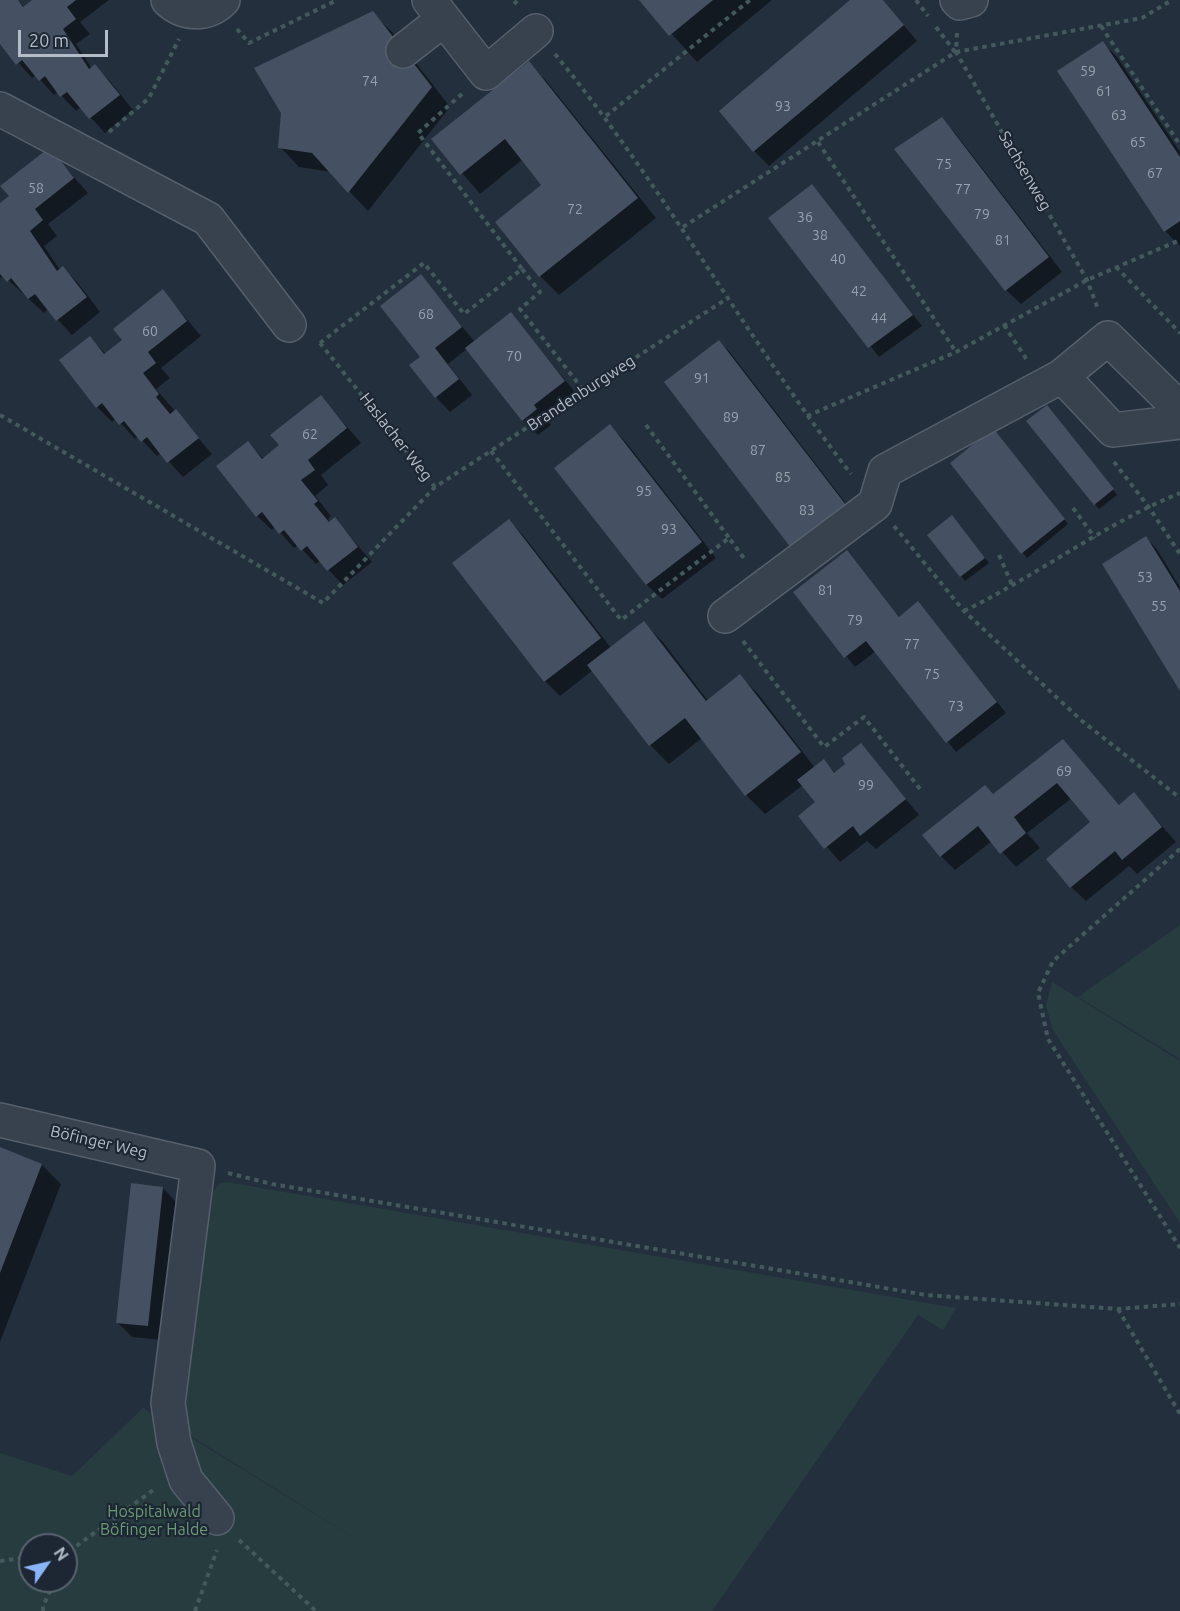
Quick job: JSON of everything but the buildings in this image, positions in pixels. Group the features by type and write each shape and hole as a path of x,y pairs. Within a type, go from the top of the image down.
{"street":[{"path":"403,51 436,10 486,73 536,31"},
{"path":"0,109 208,219 289,325"},
{"path":"725,616 875,504 885,471 1053,381 1108,338 1180,409"},
{"path":"1053,381 1113,430 1180,422"},
{"name":"Böfinger Weg","path":"0,1120 198,1166"},
{"path":"198,1166 168,1403 174,1443 186,1480 221,1523"}],"path":[{"path":"84,153 149,98 200,4 249,43 337,0"},
{"path":"519,0 512,2 606,117 683,227 807,416 875,504 964,611 1082,721 1180,798"},
{"path":"606,117 750,0"},
{"path":"683,227 956,52 1142,18 1173,0"},
{"path":"956,52 963,1"},
{"path":"1101,26 1180,146"},
{"name":"Sachsenweg","path":"956,52 1088,280 1108,338"},
{"path":"486,73 418,133 540,292 520,309 584,391"},
{"path":"818,142 956,352"},
{"path":"807,416 956,352 1088,280 1180,240"},
{"path":"320,343 424,263 464,314 522,269"},
{"path":"1116,267 1180,333"},
{"name":"Brandenburgweg","path":"435,488 728,298"},
{"name":"Haslacher Weg","path":"0,415 323,603 435,488 320,343 289,325"},
{"path":"1004,325 1053,381"},
{"path":"646,424 764,585"},
{"path":"1113,430 1114,462 1148,506 1180,554"},
{"path":"491,452 621,620 729,538"},
{"path":"964,611 1012,587 1148,506 1180,493"},
{"path":"1073,507 1095,538"},
{"path":"999,555 1012,587"},
{"path":"725,616 824,747 864,717 920,789"},
{"path":"1180,849 1053,961 1038,993 1048,1039 1180,1248"},
{"path":"198,1166 284,1186 926,1295 1118,1309 1180,1304"},
{"path":"1118,1309 1180,1414"},
{"path":"78,1543 159,1485 186,1480"},
{"path":"195,1611 221,1523 316,1611"},
{"path":"0,1561 18,1559"},
{"path":"43,1611 49,1593"}],"green space":[{"path":"1180,925 1180,1059 1078,997"},
{"path":"1052,982 1180,1061 1180,1223 1053,1030 1046,1006"},
{"name":"Hospitalwald Böfinger Halde","path":"227,1182 956,1308 943,1330 918,1315 712,1611 0,1611 0,1453 72,1476 143,1408 372,1549 178,1428 175,1400 213,1192 220,1183"}]}
